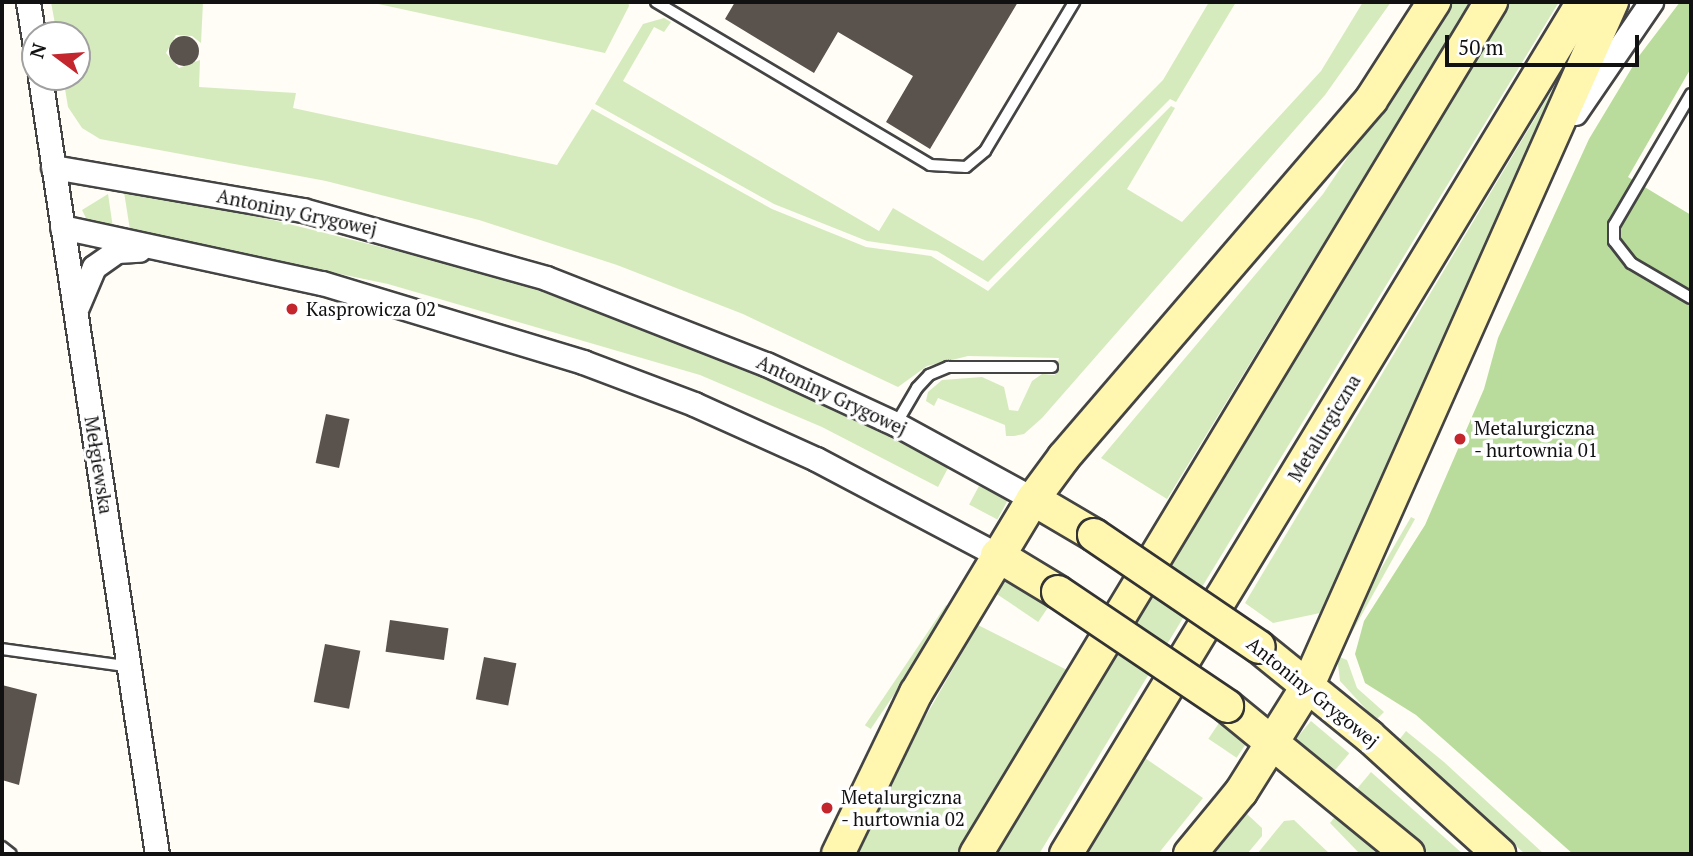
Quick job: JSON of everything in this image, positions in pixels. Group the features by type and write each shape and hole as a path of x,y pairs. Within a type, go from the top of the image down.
{"main road":[{"path":"838,854 892,736 997,555 1033,499 1063,457 1371,100 1434,2"},
{"path":"975,854 1491,2"},
{"name":"Metalurgiczna","path":"1066,854 1583,2"},
{"path":"1190,854 1241,792 1308,685 1612,2"},
{"name":"Antoniny Grygowej","path":"1033,499 1094,535 1259,647 1308,685 1499,854"},
{"path":"997,555 1058,592 1227,706 1408,854"}],"street":[{"path":"28,2 31,21"},
{"path":"1525,193 1651,2"},
{"name":"Mełgiewska","path":"42,91 131,667 157,854"},
{"name":"Antoniny Grygowej","path":"53,167 303,211 499,263 699,335 896,424 1033,499"},
{"path":"62,227 369,295 583,362 694,404 816,459 997,555"},
{"path":"75,313 86,277 106,256 157,249"}],"lane":[{"path":"656,2 930,165 966,167 985,151 1074,2"},
{"path":"1691,94 1614,225 1614,241 1631,263 1691,298"},
{"path":"896,424 917,388 929,375 948,368 1052,367"},
{"path":"2,649 131,667"},
{"path":"2,847 11,854"}],"green space":[{"path":"51,2 203,2 201,43 192,36 176,35 166,53 179,68 200,60 199,87 296,93 293,108 557,165 592,109 772,209 866,247 931,256 988,291 1171,106 1175,108 1127,189 1182,222 1321,71 1363,2 1391,2 1325,95 1042,418 1024,434 1014,436 1006,436 1005,425 938,398 934,406 926,401 928,392 942,380 982,377 1004,387 1009,410 1018,411 1032,381 1042,374 1055,375 1059,358 968,356 927,366 898,387 743,314 617,265 479,220 326,181 100,139 82,128 68,107 65,91 91,91 91,21 54,21"},
{"path":"369,2 628,2 629,6 605,53"},
{"path":"1209,2 1236,2 1176,102 1170,99 988,282 937,251 867,241 774,204 595,104 643,24 664,18 671,22 664,32 654,27 623,81 879,231 893,208 983,261 1163,80"},
{"path":"1452,2 1471,2 1167,499 1101,458 1323,194"},
{"path":"1506,2 1559,2 1039,854 991,854"},
{"path":"1680,2 1691,2 1691,68 1628,177 1691,215 1691,854 1573,854 1416,715 1365,683 1355,654 1364,621 1425,525 1484,389 1498,338 1589,139 1639,56"},
{"path":"1598,13 1320,613 1273,623 1245,603"},
{"path":"124,192 261,217 504,278 714,355 839,410 948,468 938,487 822,427 700,375 388,284 130,230"},
{"path":"108,194 113,228 88,222 82,210"},
{"path":"979,486 1007,501 997,520 969,505"},
{"path":"1411,517 1415,519 1351,634 1345,631"},
{"path":"1004,576 1049,606 1038,622 993,592"},
{"path":"946,605 952,609 871,729 865,725"},
{"path":"978,625 1069,671 958,854 857,854 895,770"},
{"path":"1337,656 1347,660 1357,688 1384,712 1376,720 1340,681"},
{"path":"1311,721 1349,753 1335,771 1296,739"},
{"path":"1219,723 1247,742 1237,758 1208,739"},
{"path":"1406,731 1444,762 1544,854 1525,854 1399,740"},
{"path":"1145,758 1203,798 1158,854 1087,854"},
{"path":"1371,772 1463,854 1429,854 1356,790"},
{"path":"1338,813 1354,826 1379,854 1360,854 1330,823"},
{"path":"1247,814 1262,828 1262,836 1247,854 1214,854"},
{"path":"1294,820 1330,854 1257,854 1284,821"}],"building":[{"path":"735,2 1018,2 930,149 886,122 913,76 838,32 814,73 725,19"},
{"path":"184,36 190,37 198,45 198,57 190,65 184,66 178,65 170,57 169,51 170,45 178,37"},
{"path":"326,414 349,419 339,468 316,463"},
{"path":"390,620 448,628 444,660 386,652"},
{"path":"325,644 360,651 349,709 314,702"},
{"path":"484,657 516,663 508,706 476,699"},
{"path":"2,685 37,694 19,785 2,780"}],"place":[{"name":"Kasprowicza 02","path":"292,309"},
{"name":"Metalurgiczna - hurtownia 01","path":"1460,439"},
{"name":"Metalurgiczna - hurtownia 02","path":"827,808"}]}
